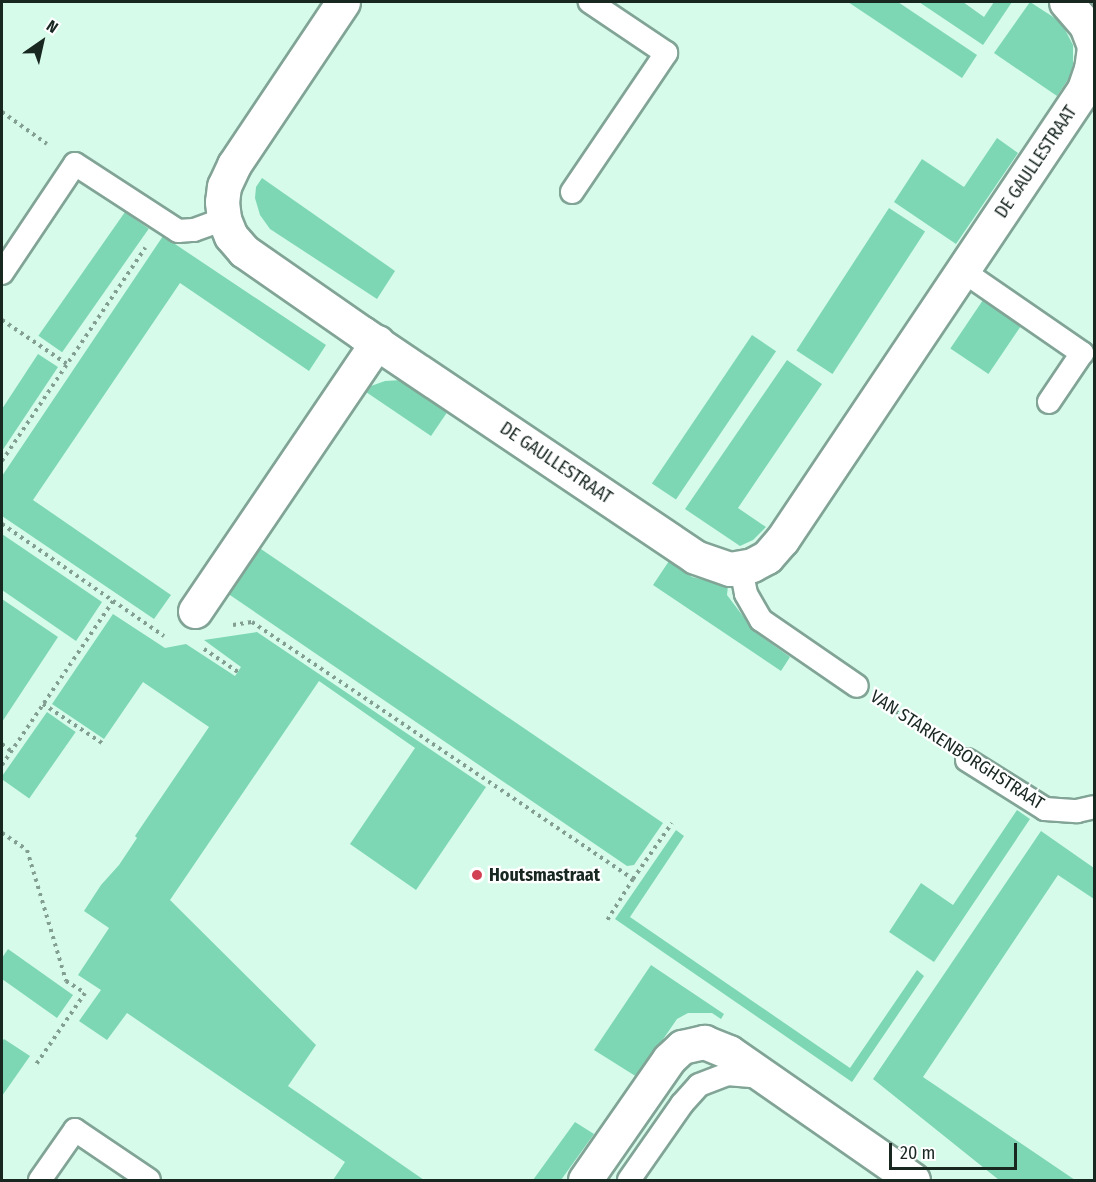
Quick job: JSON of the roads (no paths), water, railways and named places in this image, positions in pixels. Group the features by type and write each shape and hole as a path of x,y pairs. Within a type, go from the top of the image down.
{"street":[{"name":"DE GAULLESTRAAT","path":"343,2 234,165 224,186 224,219 231,236 244,251 695,557 715,566 741,568 766,557 782,540 1084,89 1091,69 1095,46 1086,25 1068,3"},
{"path":"195,611 377,342"},
{"path":"585,1180 669,1059 682,1047 704,1042 729,1052 913,1180"}],"lane":[{"path":"572,192 666,52 590,2"},
{"path":"2,273 75,164 162,223 178,231 194,230 224,219"},
{"path":"963,271 1082,353 1049,402"},
{"path":"741,568 746,594 761,620 857,686"},
{"name":"VAN STARKENBORGHSTRAAT","path":"967,760 1045,809 1077,811 1095,807"},
{"path":"629,1180 682,1104 699,1085 727,1074 765,1077"},
{"path":"40,1180 75,1130 149,1180"}],"place":[{"name":"Houtsmastraat","path":"477,875"}]}
